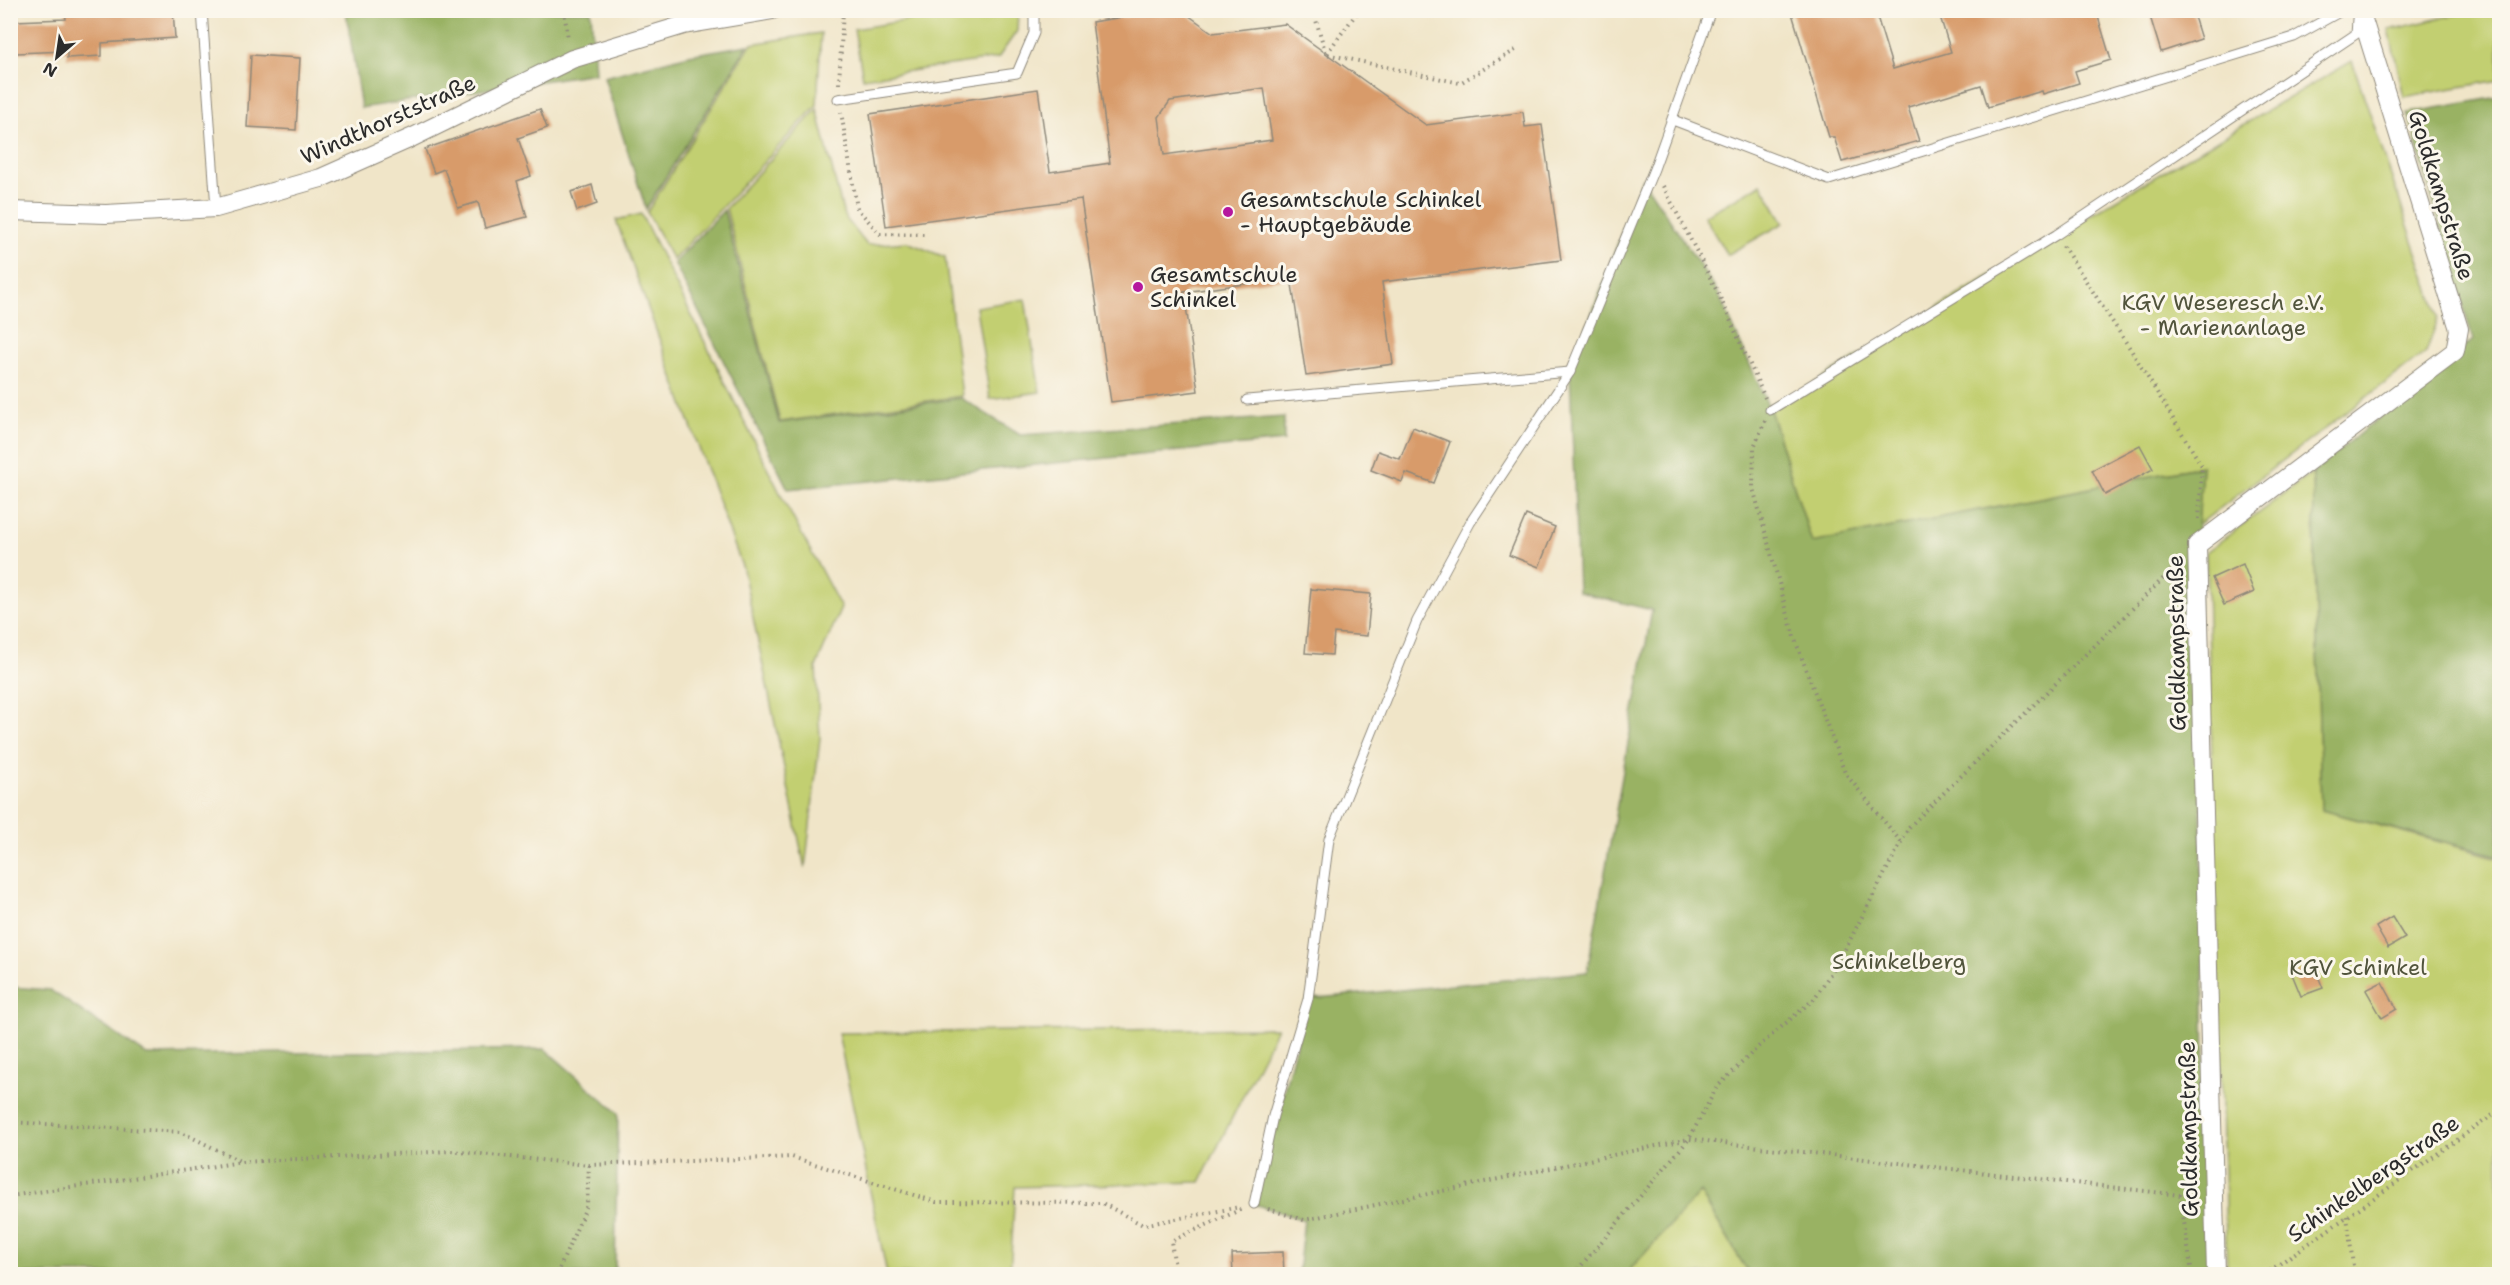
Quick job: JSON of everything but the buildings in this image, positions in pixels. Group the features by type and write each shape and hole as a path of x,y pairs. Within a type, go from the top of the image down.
{"street":[{"name":"Windthorststraße","path":"10,211 106,214 216,208 321,178 411,138 572,59 684,25 773,10"},
{"name":"Goldkampstraße","path":"2216,1275 2197,545 2455,351 2459,329 2359,10"}],"lane":[{"path":"202,10 216,208"},
{"path":"838,99 1017,73 1034,33 1035,10"},
{"path":"1254,1204 1273,1116 1308,999 1329,839 1417,621 1470,523 1570,372 1654,169 1711,10"},
{"path":"1673,120 1829,180 2294,37 2343,10"},
{"path":"1770,410 2056,235 2356,34 2359,10"},
{"path":"1247,400 1570,372"}],"path":[{"path":"564,10 572,59"},
{"path":"843,10 838,99 857,208 880,234 927,235"},
{"path":"1312,10 1326,54"},
{"path":"1326,54 1359,10"},
{"path":"1326,54 1460,83 1519,48"},
{"path":"1654,169 1719,293 1770,410 1754,447 1753,488 1794,638 1845,773 1901,842"},
{"path":"1574,1275 1689,1138 1717,1087 1758,1047 1814,999 1840,959 1909,827 2197,545 2202,466 2131,350 2056,235"},
{"name":"Schinkelbergstraße","path":"2265,1275 2499,1110"},
{"path":"10,1122 181,1132 242,1162"},
{"path":"10,1196 242,1162 451,1151 589,1166 624,1162 792,1157 936,1202 1102,1203 1143,1225 1254,1204 1304,1220 1689,1138 2180,1195 2192,1275"},
{"path":"557,1275 587,1205 589,1166"},
{"path":"1176,1275 1171,1241 1254,1204"},
{"path":"2347,1215 2354,1275"}],"green space":[{"path":"346,11 591,11 595,73 361,108"},
{"path":"964,11 1018,11 1017,31 998,58 863,78 854,29"},
{"path":"2471,11 2499,11 2499,80 2404,97 2389,30"},
{"path":"821,33 817,105 673,260 647,212 751,44"},
{"path":"748,45 646,209 604,77 689,55"},
{"name":"KGV Weseresch e.V. - Marienanlage","path":"2352,61 2439,317 2426,352 2198,525 2202,466 1812,543 1770,410 2056,235"},
{"path":"2499,97 2499,856 2321,810 2313,472 2473,340 2408,113"},
{"path":"817,109 844,216 867,245 907,242 945,257 962,396 780,422 726,208"},
{"name":"Schinkelberg","path":"1642,178 1718,293 1770,410 1812,543 2202,466 2197,545 2208,1274 1749,1274 1700,1192 1626,1274 1298,1274 1304,1220 1254,1204 1308,999 1587,972 1652,610 1578,592 1570,372"},
{"path":"1761,184 1784,223 1727,255 1704,216"},
{"path":"724,210 779,423 961,398 1020,435 1284,417 1284,441 788,489 674,263"},
{"path":"641,214 784,501 841,608 816,667 820,738 805,869 743,569 616,220"},
{"path":"1025,299 1040,392 990,399 976,307"},
{"name":"KGV Schinkel","path":"2313,472 2321,810 2499,858 2499,1274 2227,1274 2206,552"},
{"path":"11,987 50,990 147,1055 545,1049 618,1113 615,1274 11,1274"},
{"path":"1277,1028 1200,1182 1015,1187 1010,1274 887,1274 838,1033"},
{"path":"1700,1192 1749,1274 1626,1274"}],"place":[{"name":"Gesamtschule Schinkel - Hauptgebäude","path":"1228,212"},
{"name":"Gesamtschule Schinkel","path":"1138,287"}]}
